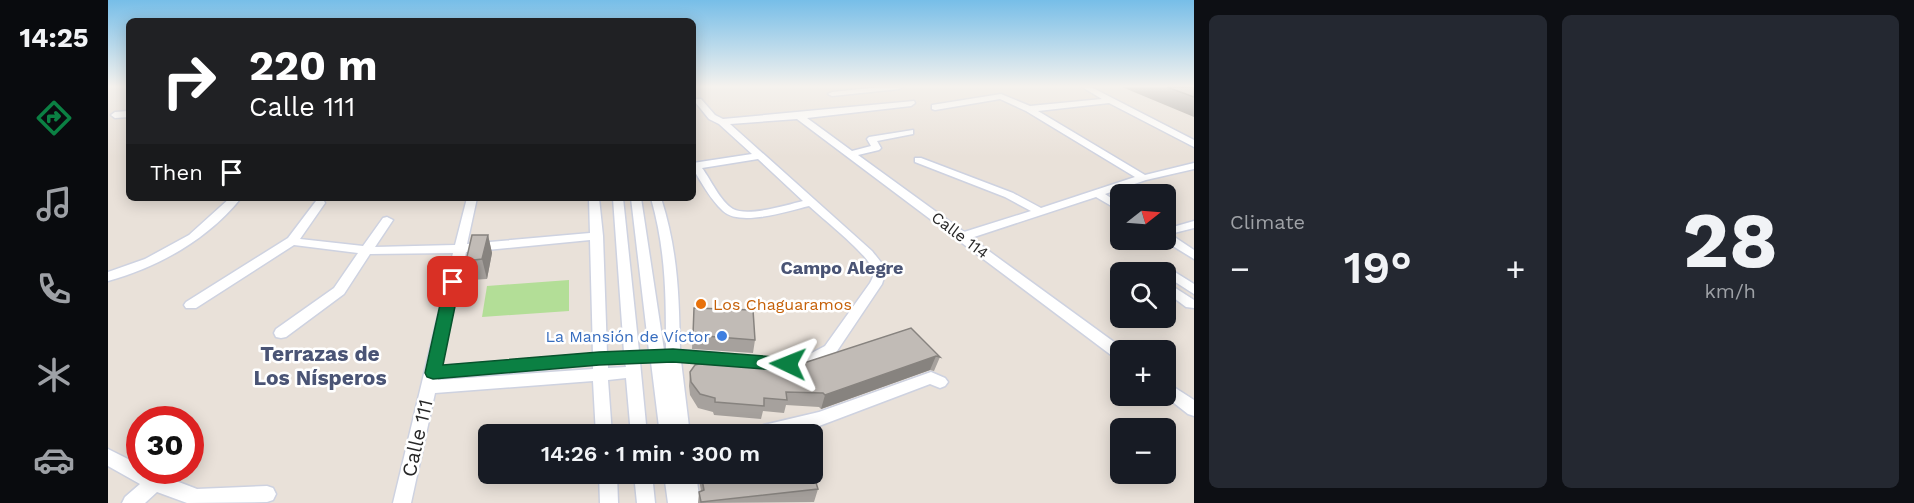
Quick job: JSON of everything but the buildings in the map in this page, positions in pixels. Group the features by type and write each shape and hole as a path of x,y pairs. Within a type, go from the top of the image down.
{"street":[{"path":"706,110 812,202 879,268 879,279 830,350 809,361 778,364"},
{"path":"722,122 843,110"},
{"path":"1031,110 1143,178"},
{"path":"1131,110 1194,144"},
{"path":"115,115 126,114"},
{"name":"Calle 114","path":"799,116 1110,347"},
{"path":"850,154 876,148 872,139 910,132"},
{"path":"696,166 761,156"},
{"path":"918,160 1009,195 1041,212"},
{"path":"962,237 1143,178 1194,166"},
{"path":"696,169 729,210 737,214 749,215 812,202"},
{"path":"1097,194 1110,202"},
{"path":"108,277 149,262 193,238 233,201"},
{"name":"Calle 111","path":"402,503 471,201"},
{"path":"594,201 599,366 603,424"},
{"path":"618,201 638,424"},
{"path":"637,201 680,424"},
{"path":"657,201 665,227 672,275 665,356 668,424"},
{"path":"191,305 292,241 320,203"},
{"path":"281,333 339,291 387,220"},
{"path":"1176,229 1194,224"},
{"path":"292,241 320,247 365,250 460,247 597,236"},
{"path":"1176,243 1194,255"},
{"path":"1188,280 1194,290"},
{"path":"1176,293 1191,304"},
{"path":"431,380 633,365 665,356 736,361"},
{"path":"795,424 819,418 930,378 940,382"},
{"path":"1176,396 1194,409"},
{"path":"108,457 126,467"},
{"path":"130,503 154,484"},
{"path":"158,484 197,498 267,494"},
{"path":"608,484 609,503"},
{"path":"644,484 645,503"},
{"path":"675,484 677,503"},
{"path":"688,484 691,503"}],"green space":[{"path":"569,280 569,311 482,317 487,286"}],"place":[{"name":"Los Chaguaramos","path":"701,304"},
{"name":"La Mansión de Víctor","path":"722,336"}],"district":[{"name":"Campo Alegre","path":"842,267"},
{"name":"Terrazas de Los Nísperos","path":"320,365"}],"route":[{"path":"453,282 433,373 599,359 673,356 788,364"}]}
